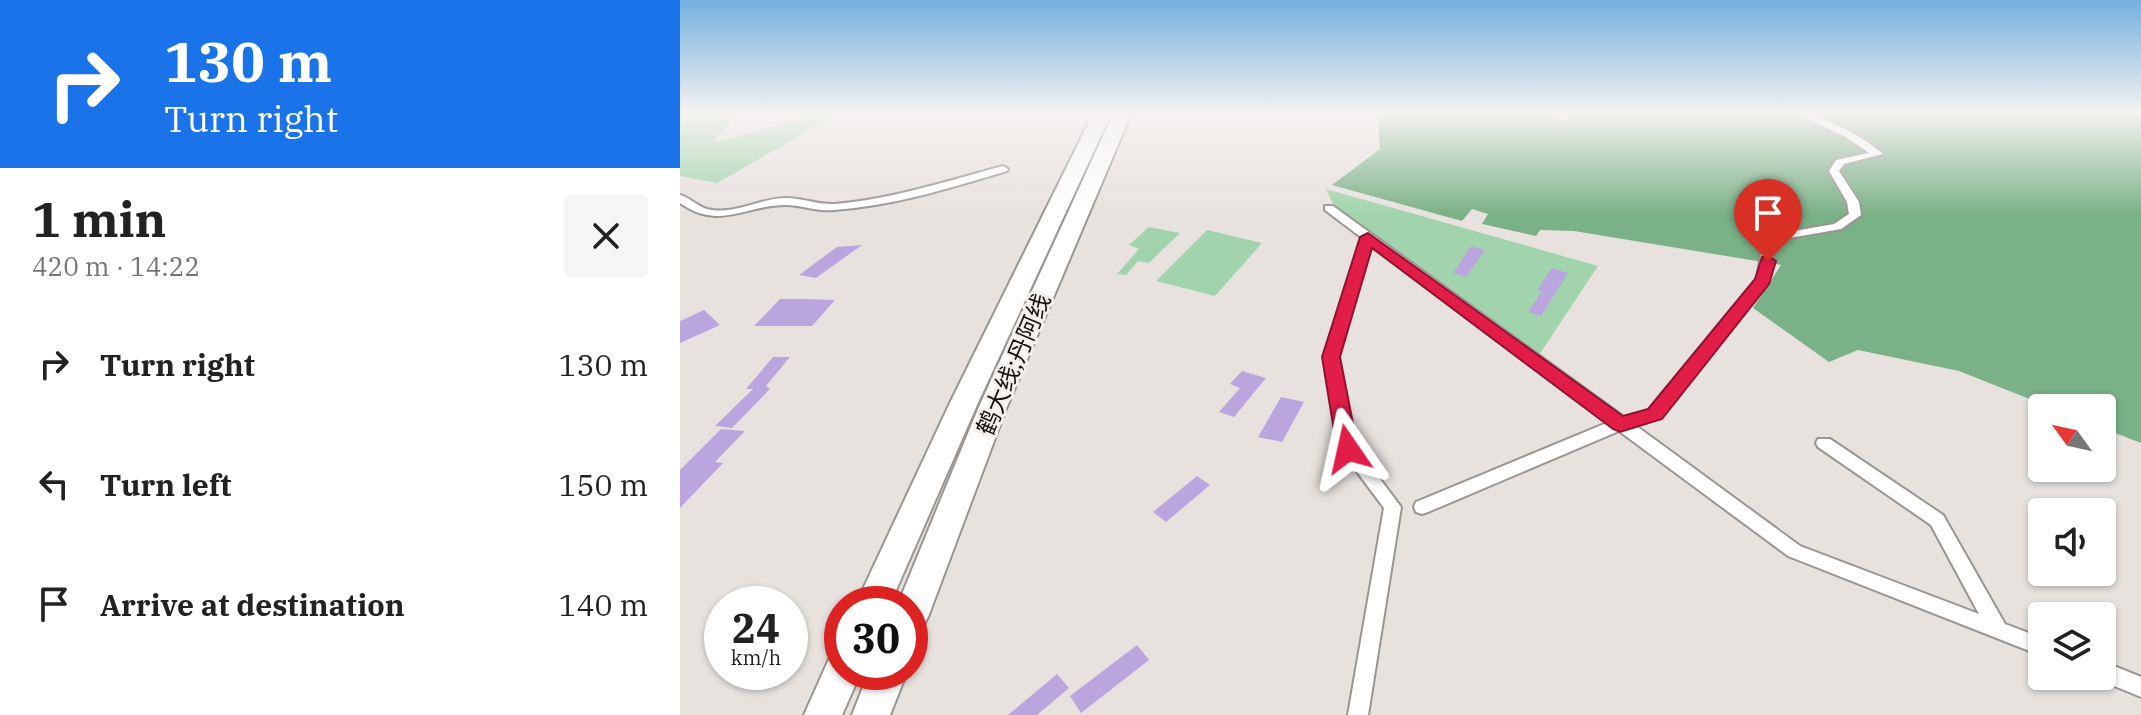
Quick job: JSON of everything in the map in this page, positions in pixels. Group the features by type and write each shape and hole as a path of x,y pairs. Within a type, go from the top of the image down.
{"highway":[{"name":"鹤大线;丹阿线","path":"881,586 963,405 1086,147"},
{"name":"鹤大线;丹阿线","path":"922,586 992,409 1107,147"},
{"path":"823,715 834,690"},
{"path":"871,715 881,690"}],"street":[{"path":"1422,507 1620,424 1655,414 1763,280 1768,248 1774,237 1837,227 1855,215 1853,202 1834,171 1840,162 1878,154 1868,147"},
{"path":"680,198 694,210 716,215 756,210 781,202 831,208 927,190 1003,169"},
{"path":"1329,208 1794,551 2028,642"},
{"path":"1358,715 1393,507 1348,449 1331,357 1368,237"},
{"path":"1824,443 1937,520 1998,630"},
{"path":"2116,677 2141,687"}],"green space":[{"path":"680,147 779,147 717,183 680,176"},
{"path":"1380,147 2141,147 2141,443 2116,433 2116,394 2028,394 2028,398 1959,371 1858,350 1829,362 1753,308 1781,265 1574,231 1540,230 1536,236 1482,224 1488,214 1472,209 1462,221 1332,185"},
{"path":"1326,189 1598,266 1537,358 1334,206"},
{"path":"1149,227 1180,233 1149,263 1138,261 1126,275 1117,274 1139,249 1129,245"},
{"path":"1207,230 1262,243 1215,296 1156,281"}],"building":[{"path":"862,245 816,278 799,275 837,247"},
{"path":"1471,246 1485,250 1466,277 1453,273"},
{"path":"1552,268 1568,273 1541,316 1528,312 1542,291 1537,290"},
{"path":"780,299 835,300 812,326 754,326"},
{"path":"704,310 720,325 680,343 680,321"},
{"path":"773,357 790,357 766,386 770,389 732,428 715,426 753,389 746,389"},
{"path":"1242,371 1266,378 1234,417 1219,412 1240,388 1230,384"},
{"path":"1281,397 1304,402 1282,442 1258,437"},
{"path":"721,429 745,431 715,462 723,463 680,508 680,470"},
{"path":"1197,476 1210,485 1166,522 1153,512"},
{"path":"1137,645 1149,660 1081,713 1070,696"},
{"path":"1057,674 1069,688 1037,715 1008,715"}],"route":[{"path":"1348,449 1331,357 1368,237 1620,424 1655,414 1763,280 1768,261"}]}
